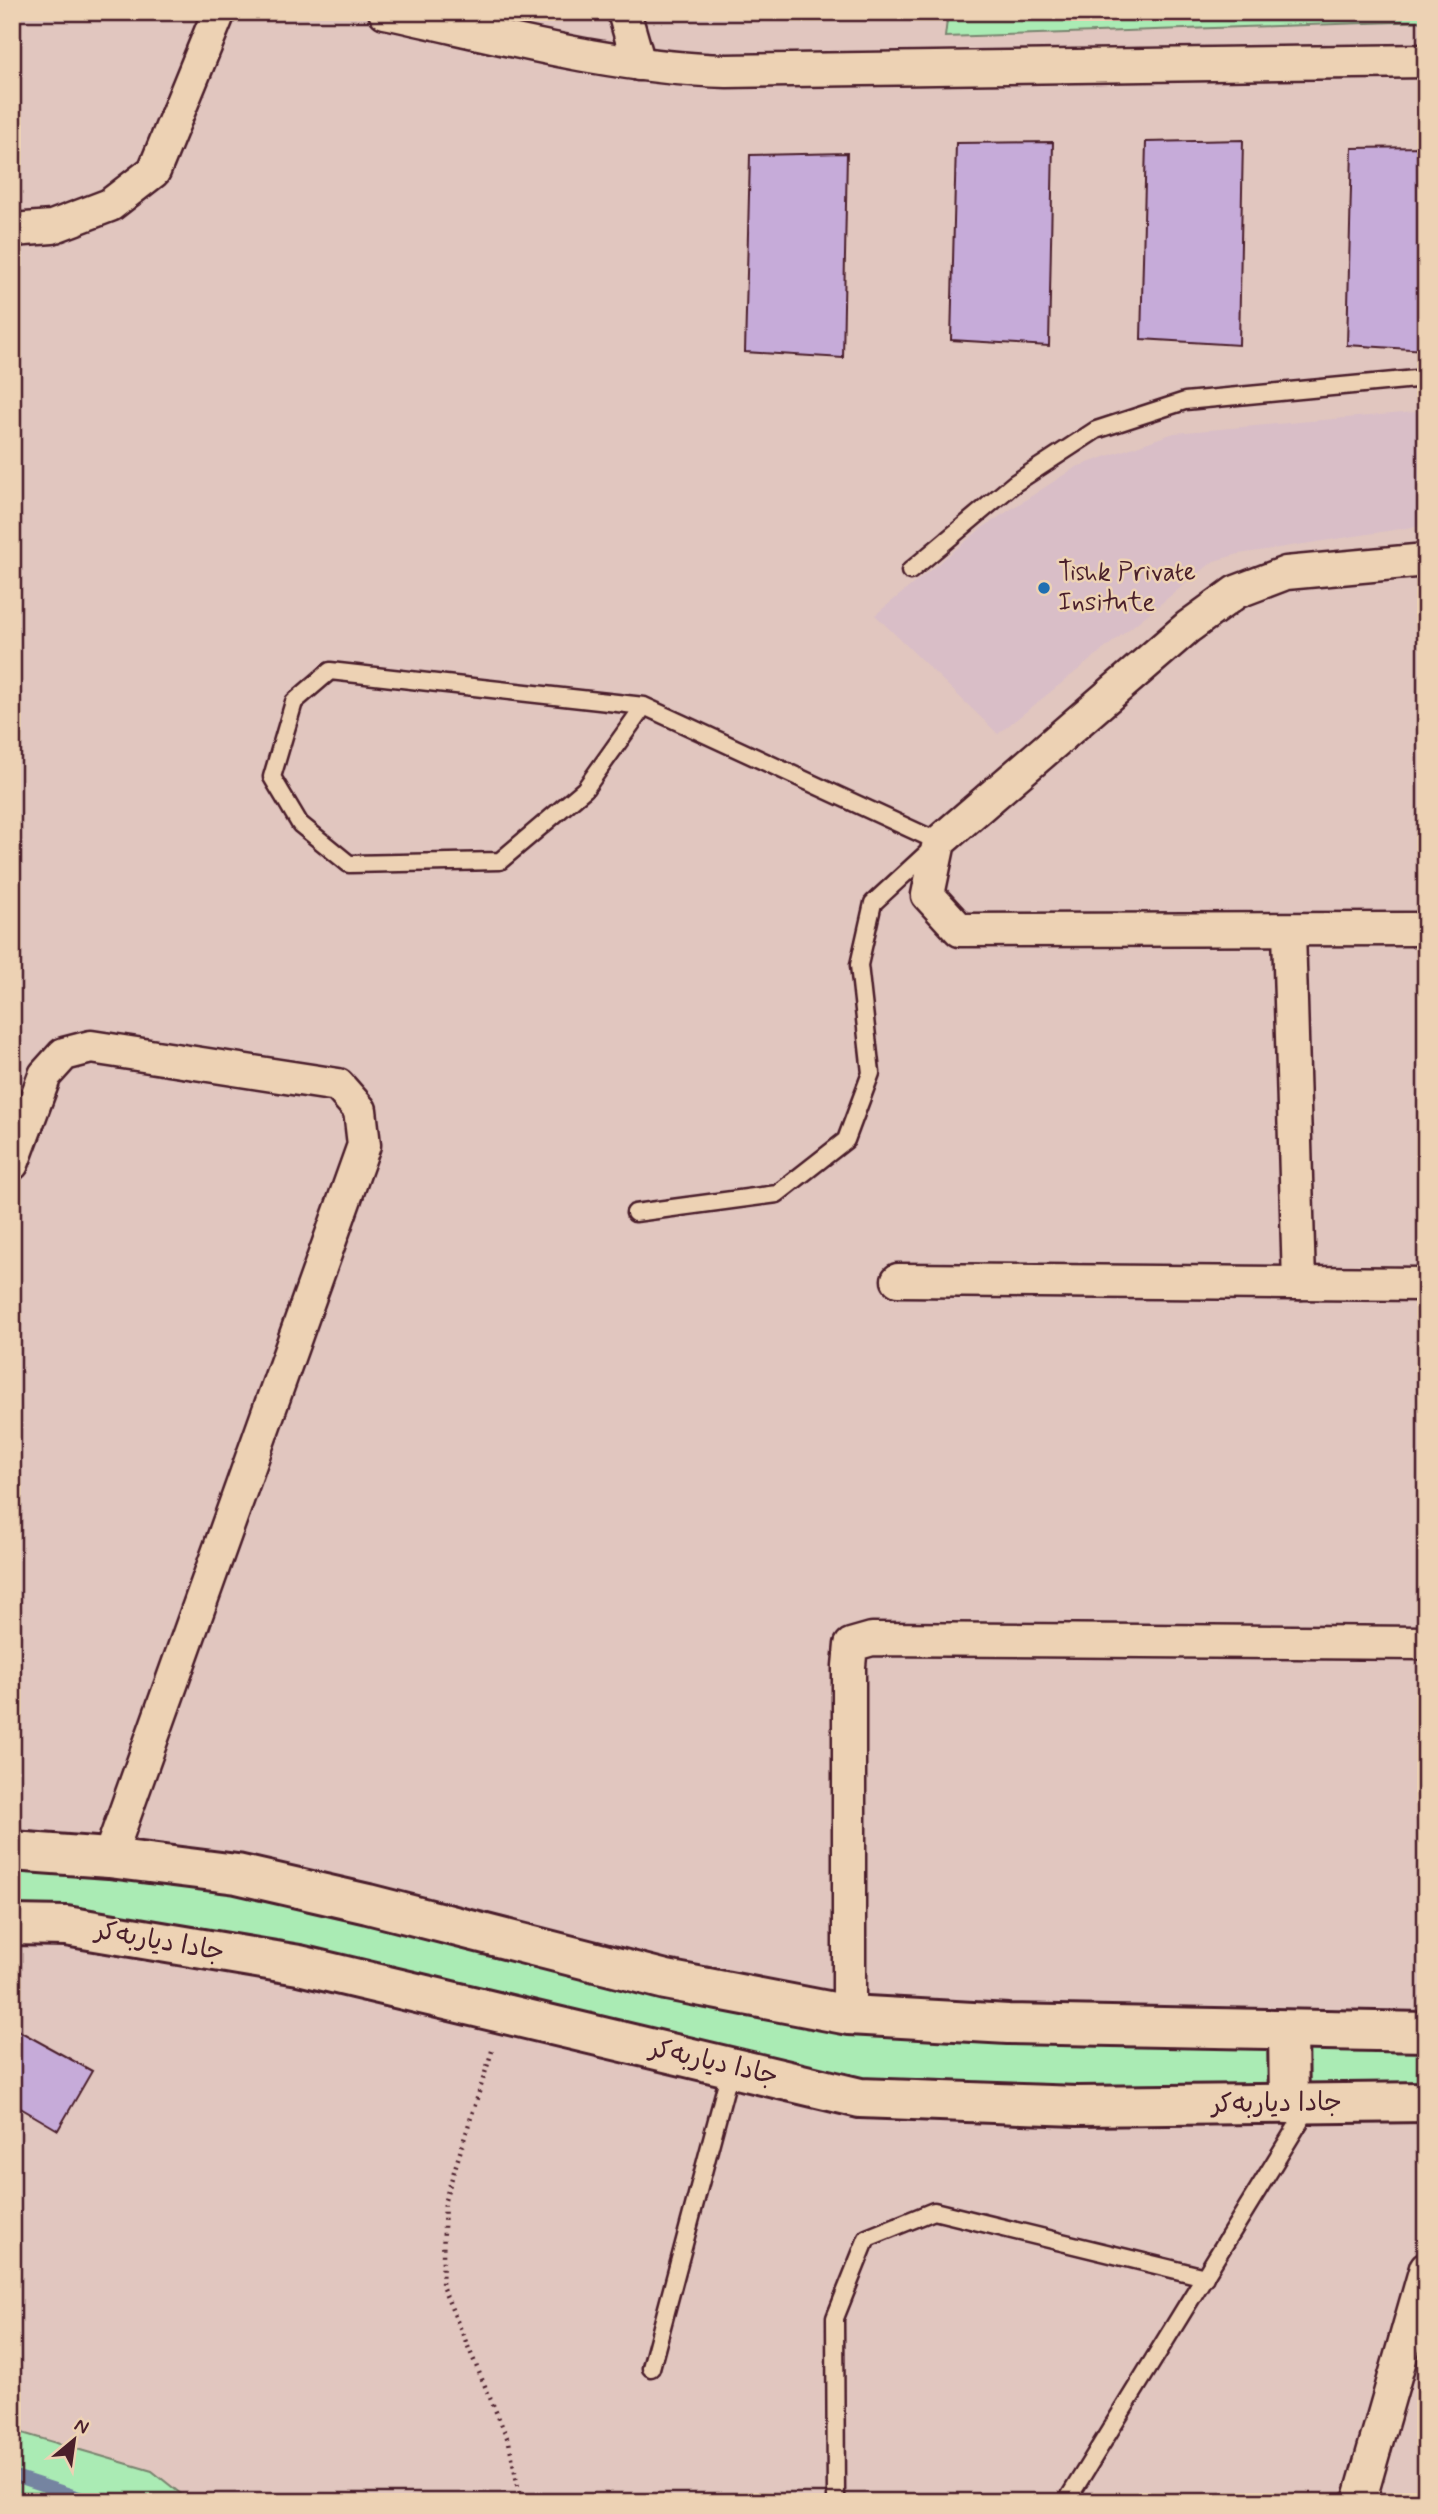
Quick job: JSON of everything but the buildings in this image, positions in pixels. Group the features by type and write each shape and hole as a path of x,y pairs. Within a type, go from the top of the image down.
{"main road":[{"path":"12,1851 109,1858 237,1874 368,1904 666,1980 849,2015 1007,2024 1426,2032"},
{"name":"جادا دیاربه‌كر","path":"12,1925 66,1926 299,1965 860,2098 1077,2106 1426,2102"},
{"path":"1288,2030 1300,2103"}],"street":[{"path":"12,230 52,227 110,205 154,171 219,12"},
{"path":"384,12 678,70 1426,61"},
{"path":"624,12 639,64"},
{"path":"1426,560 1286,573 1236,592 1188,627 939,842 928,895 960,930 1426,929"},
{"path":"1289,931 1299,1283"},
{"path":"12,1164 46,1075 64,1054 91,1048 338,1086 359,1110 364,1146 109,1858"},
{"path":"898,1280 1426,1284"},
{"path":"849,2015 851,1645 872,1639 1426,1643"},
{"path":"1359,2502 1426,2268"}],"lane":[{"path":"909,571 1015,483 1096,430 1185,401 1426,379"},
{"path":"635,1213 777,1194 846,1140 871,1073 859,965 873,903 939,842 644,706 330,671 294,702 272,776 300,824 349,864 500,861 585,789 644,706"},
{"path":"651,2368 731,2067"},
{"path":"1066,2502 1205,2277 1300,2103"},
{"path":"839,2502 836,2498 835,2318 867,2238 934,2211 1205,2277"}],"path":[{"path":"504,2014 445,2200 442,2286 509,2442 521,2502"}],"shaded area":[{"name":"Tishk Private Insitute","path":"1426,411 1426,525 1239,554 1214,561 998,734 875,615 982,528 1076,467 1174,433"}],"green space":[{"path":"948,12 1426,12 1426,21 945,37"},
{"path":"12,1851 109,1858 849,2015 1426,2032 1426,2102 860,2098 12,1925"},
{"path":"12,2430 152,2471 191,2502 12,2502"}],"waterway":[{"path":"12,2475 94,2502"}],"place":[{"name":"Tishk Private Insitute","path":"1044,588"}]}
